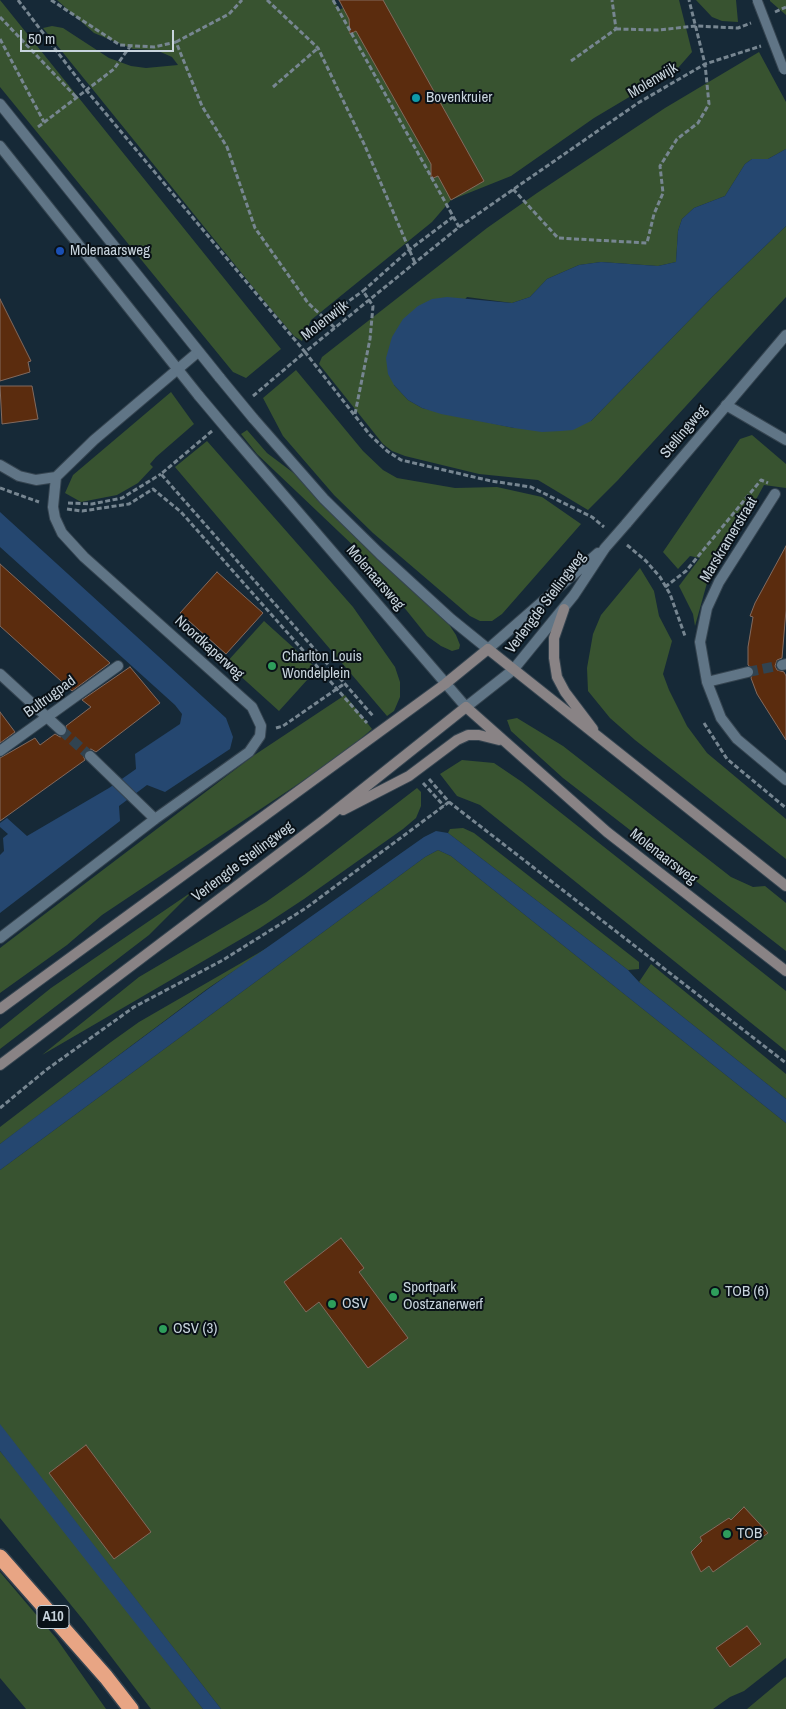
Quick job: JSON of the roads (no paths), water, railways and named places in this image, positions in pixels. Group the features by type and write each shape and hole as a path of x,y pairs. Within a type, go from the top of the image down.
{"highway":[{"name":"A10","path":"0,1557 106,1677 131,1709"}],"main road":[{"path":"564,609 554,638 554,658 557,677 601,740"},
{"name":"Molenaarsweg","path":"488,649 786,886"},
{"name":"Verlengde Stellingweg","path":"0,1009 446,684 488,649"},
{"name":"Molenaarsweg","path":"466,707 502,741 607,832 786,971"},
{"name":"Verlengde Stellingweg","path":"0,1065 324,820 466,707"},
{"path":"324,820 409,776 457,740 468,735 480,735 502,741"}],"street":[{"name":"Molenaarsweg","path":"0,104 198,352 289,460 352,526 451,619 488,649"},
{"name":"Molenaarsweg","path":"0,146 199,396 466,707"},
{"name":"Stellingweg","path":"605,548 786,336"},
{"path":"0,465 19,476 36,480 56,477 94,440 198,352"},
{"path":"726,405 786,440"},
{"name":"Noordkaperweg","path":"56,477 53,504 55,518 62,533 84,557 252,707 261,726 260,736 249,752 155,819"},
{"name":"Marskramerstraat","path":"775,494 718,582 707,608 700,642 706,682 721,718 737,739 786,780"},
{"name":"Verlengde Stellingweg","path":"488,649 605,548"},
{"name":"Verlengde Stellingweg","path":"466,707 513,670 564,609 605,548"},
{"name":"Bultrugpad","path":"0,751 118,666"},
{"path":"706,682 748,672"},
{"path":"0,674 61,730"},
{"path":"0,938 155,819 111,774 90,756"}],"lane":[{"path":"757,0 784,70"}],"water":[{"path":"786,149 786,226 713,296 591,421 573,430 542,432 514,428 441,414 422,408 408,400 394,385 388,374 386,358 392,337 403,319 418,306 432,299 447,297 512,303 530,297 547,279 579,265 601,262 658,266 676,262 678,231 682,219 694,208 725,196 745,164 752,159 768,159"},
{"path":"0,512 226,718 233,737 230,749 165,792 147,785 119,806 120,821 0,913 0,855 4,851 3,838 8,834 0,827 0,823 7,818 27,836 109,788 136,769 135,754 180,724 182,714 175,705 0,547"},
{"path":"436,831 448,833 628,970 639,982 786,1099 786,1123 451,856 438,850 425,857 0,1170 0,1144 208,989 424,837"},
{"path":"0,1424 221,1709 203,1709 0,1451"}],"tunnel":[{"path":"748,672 782,665"},
{"path":"61,730 90,756"}],"place":[{"name":"Bovenkruier","path":"416,98"},
{"name":"Molenaarsweg","path":"60,251"},
{"name":"Charlton Louis Wondelplein","path":"272,666"},
{"name":"TOB (6)","path":"715,1292"},
{"name":"Sportpark Oostzanerwerf","path":"393,1297"},
{"name":"OSV","path":"332,1304"},
{"name":"OSV (3)","path":"163,1329"},
{"name":"TOB","path":"727,1534"}]}
